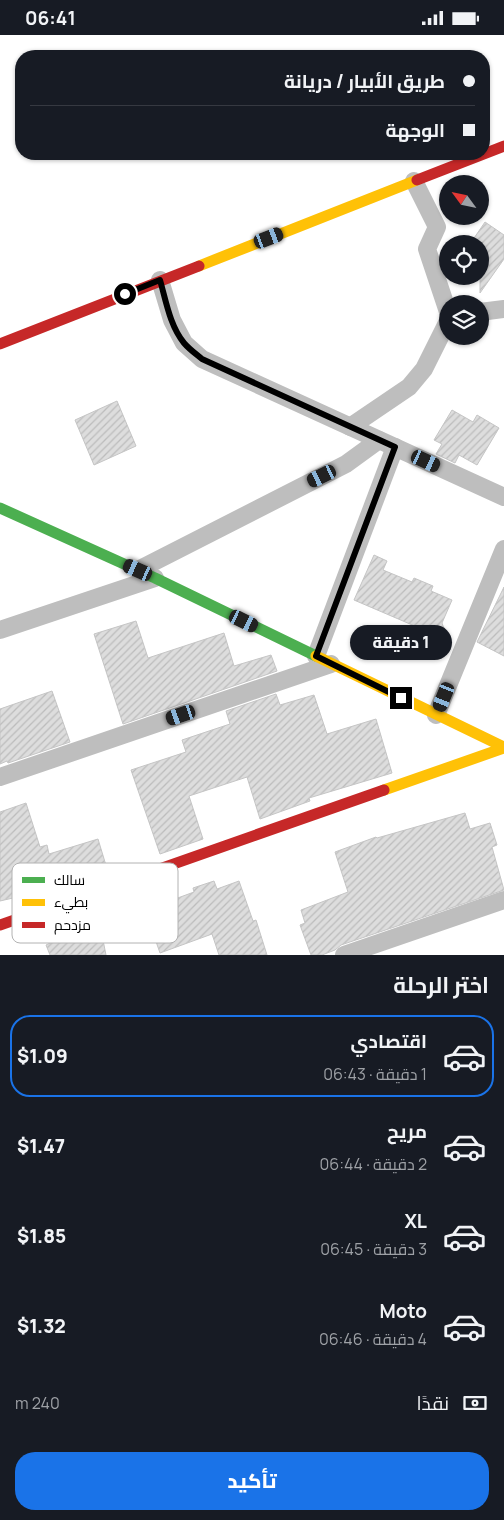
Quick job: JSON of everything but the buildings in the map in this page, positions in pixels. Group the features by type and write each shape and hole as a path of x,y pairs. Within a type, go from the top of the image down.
{"street":[{"path":"490,151 504,146"},
{"path":"0,343 468,160"},
{"path":"414,181 437,227 427,249 442,295"},
{"path":"160,280 172,320 184,343 202,359 504,497"},
{"path":"489,311 504,309"},
{"path":"350,427 409,387 424,369 439,339"},
{"path":"138,570 346,464 379,440"},
{"path":"323,660 395,447"},
{"path":"0,508 155,578 504,747"},
{"path":"436,715 504,549"},
{"path":"0,631 155,578"},
{"path":"0,777 323,660"},
{"path":"176,863 504,747"},
{"path":"344,955 504,900"},
{"path":"0,925 12,921"}],"traffic: fast":[{"path":"0,508 155,578 316,656"}],"traffic: slow":[{"path":"199,266 417,180"},
{"path":"316,656 504,747"},
{"path":"384,790 504,748"}],"traffic: jam":[{"path":"490,151 504,146"},
{"path":"417,180 468,160"},
{"path":"0,344 199,266"},
{"path":"176,863 384,790"},
{"path":"0,925 12,921"}],"route":[{"path":"125,294 160,280 172,320 184,343 202,359 395,447 316,656 401,698"}]}
